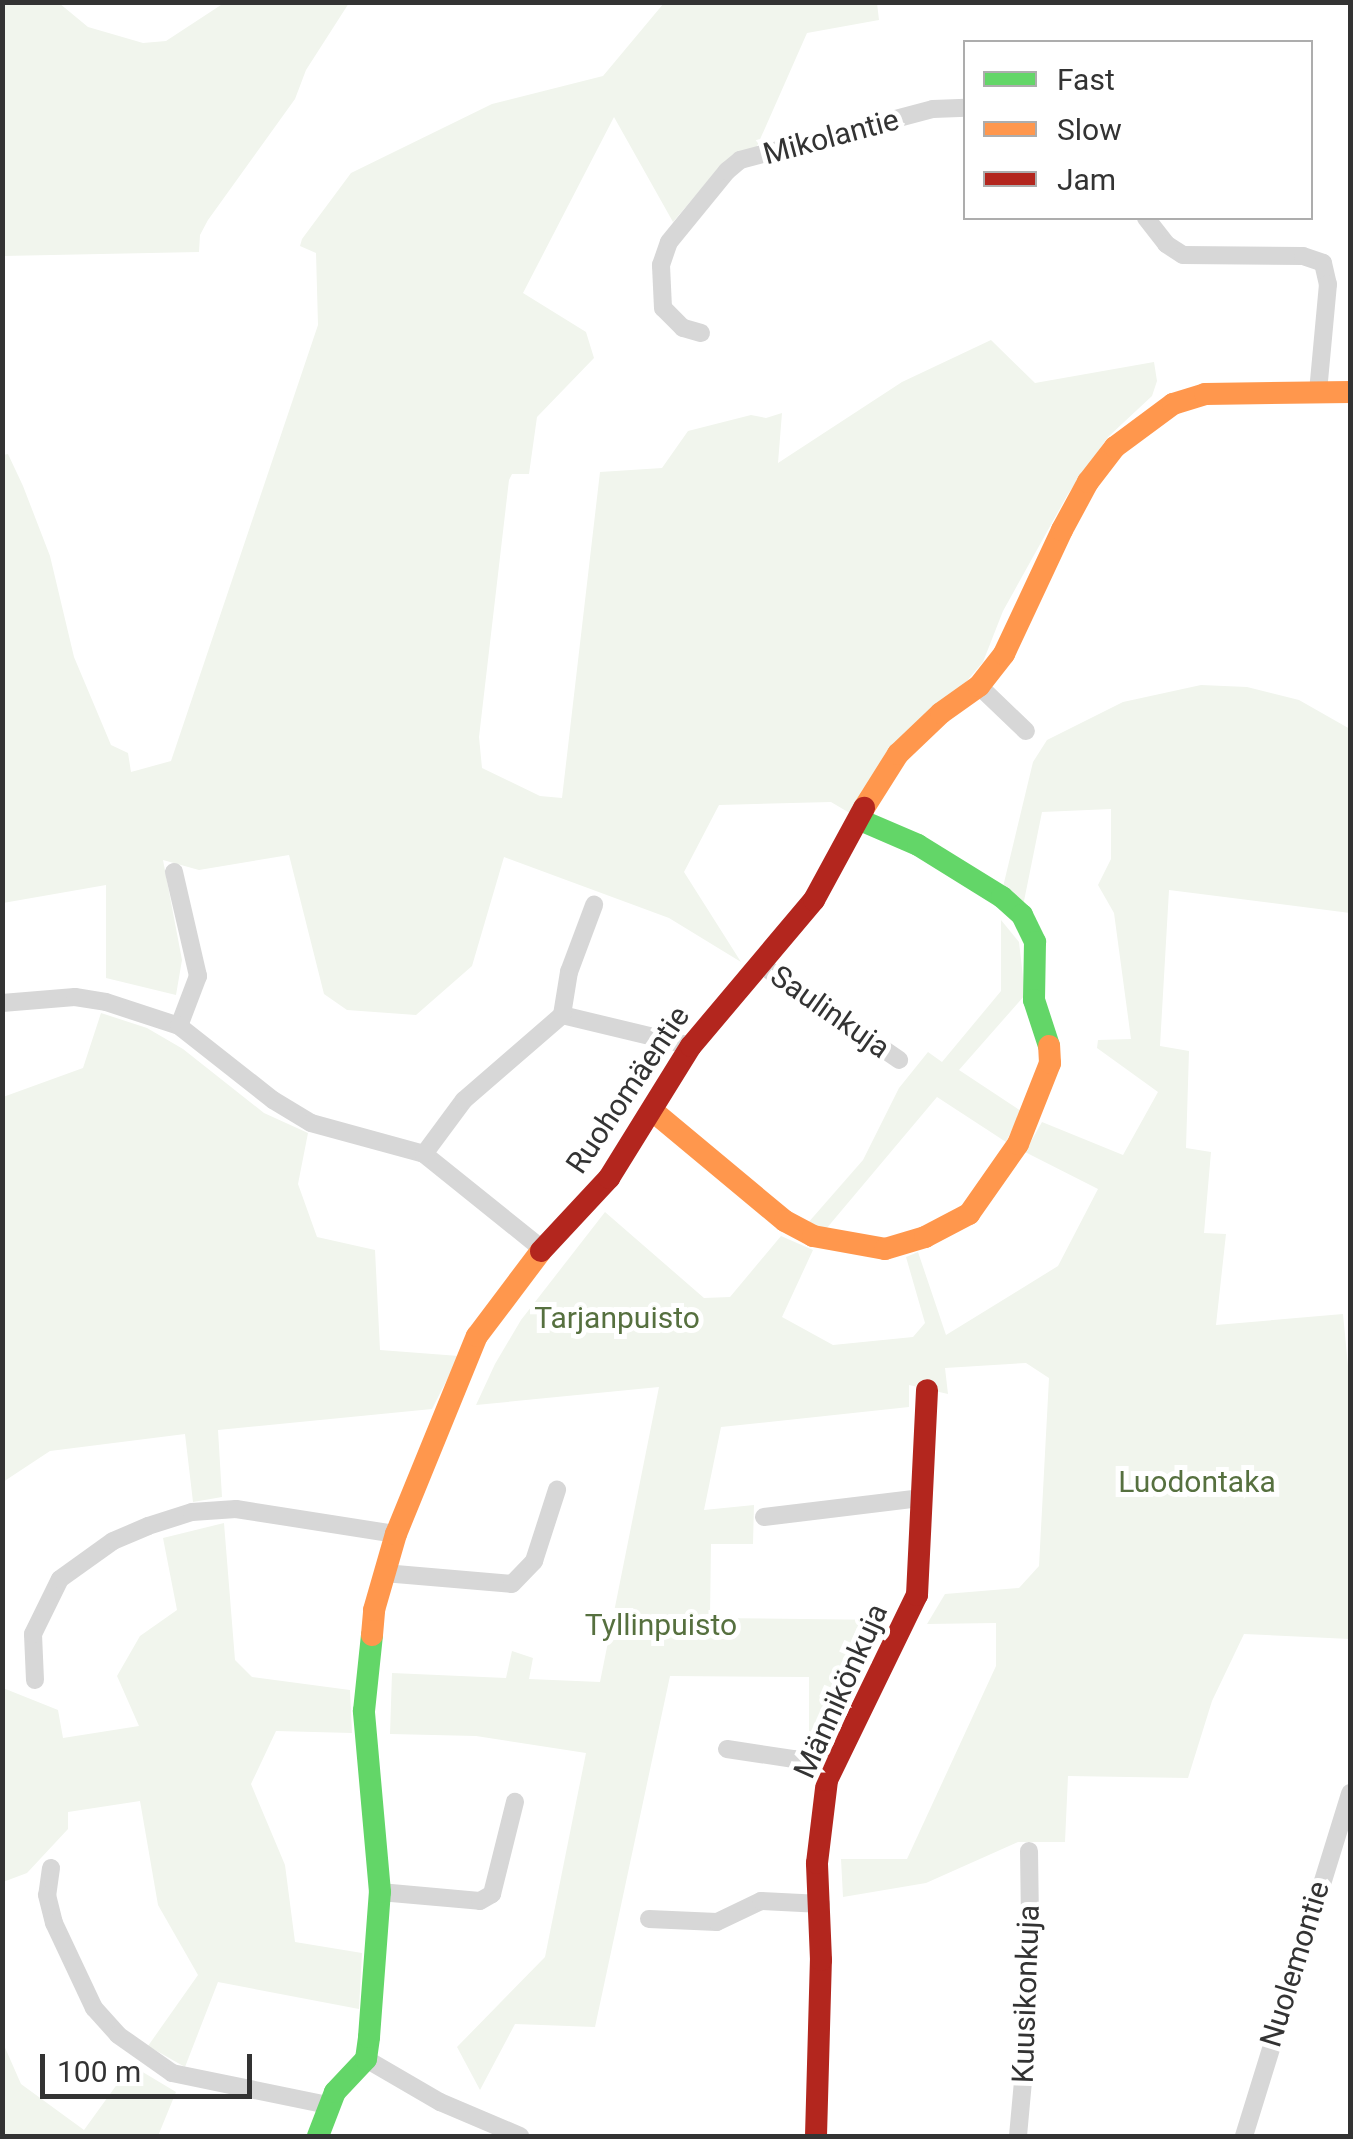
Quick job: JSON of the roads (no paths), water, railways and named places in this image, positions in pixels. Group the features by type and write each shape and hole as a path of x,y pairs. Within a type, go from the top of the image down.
{"street":[{"name":"Mikolantie","path":"702,333 683,328 663,308 661,265 670,242 727,170 740,160 932,109 963,108"},
{"path":"1148,220 1166,244 1183,255 1303,256 1323,264 1328,284 1318,392"},
{"name":"Ruohomäentie","path":"366,2059 380,1892 364,1711 369,1643 396,1534 477,1336 542,1249 609,1178 654,1112 691,1046 814,900 860,820 876,783 898,754 941,713 980,686 1004,654 1088,482 1115,447 1173,404 1205,394 1350,392"},
{"path":"980,686 1026,731"},
{"path":"654,1112 785,1221 813,1236 842,1244 885,1249 925,1237 968,1214 995,1180 1018,1144 1050,1063 1049,1041 1034,1000 1036,942 1022,915 1002,897 918,846 860,820"},
{"path":"174,872 198,976 178,1026"},
{"path":"424,1154 464,1100 562,1015 569,972 594,905"},
{"name":"Saulinkuja","path":"760,964 900,1060"},
{"path":"2,1003 74,998 106,1002 178,1026 272,1100 310,1122 424,1154 542,1249"},
{"path":"562,1015 691,1046"},
{"name":"Männikönkuja","path":"816,2136 820,1904 817,1864 827,1780 917,1594 927,1390"},
{"path":"384,1573 512,1584 534,1561 556,1490"},
{"path":"764,1517 920,1498"},
{"path":"36,1680 31,1659 34,1634 60,1580 113,1540 192,1512 236,1508 396,1534"},
{"path":"727,1749 794,1759 813,1765 827,1780"},
{"name":"Nuolemontie","path":"1244,2136 1350,1793"},
{"path":"380,1892 480,1901 492,1894 515,1802"},
{"name":"Kuusikonkuja","path":"1018,2136 1032,1993 1029,1850"},
{"path":"51,1868 47,1895 54,1922 94,2008 118,2035 172,2073 328,2104"},
{"path":"649,1919 717,1922 761,1901 820,1904"},
{"path":"318,2136 328,2104 341,2083 366,2059 440,2102 520,2136"}],"park label":[{"name":"Tarjanpuisto","path":"617,1318"},
{"name":"Luodontaka","path":"1197,1482"},
{"name":"Tyllinpuisto","path":"661,1625"}]}
